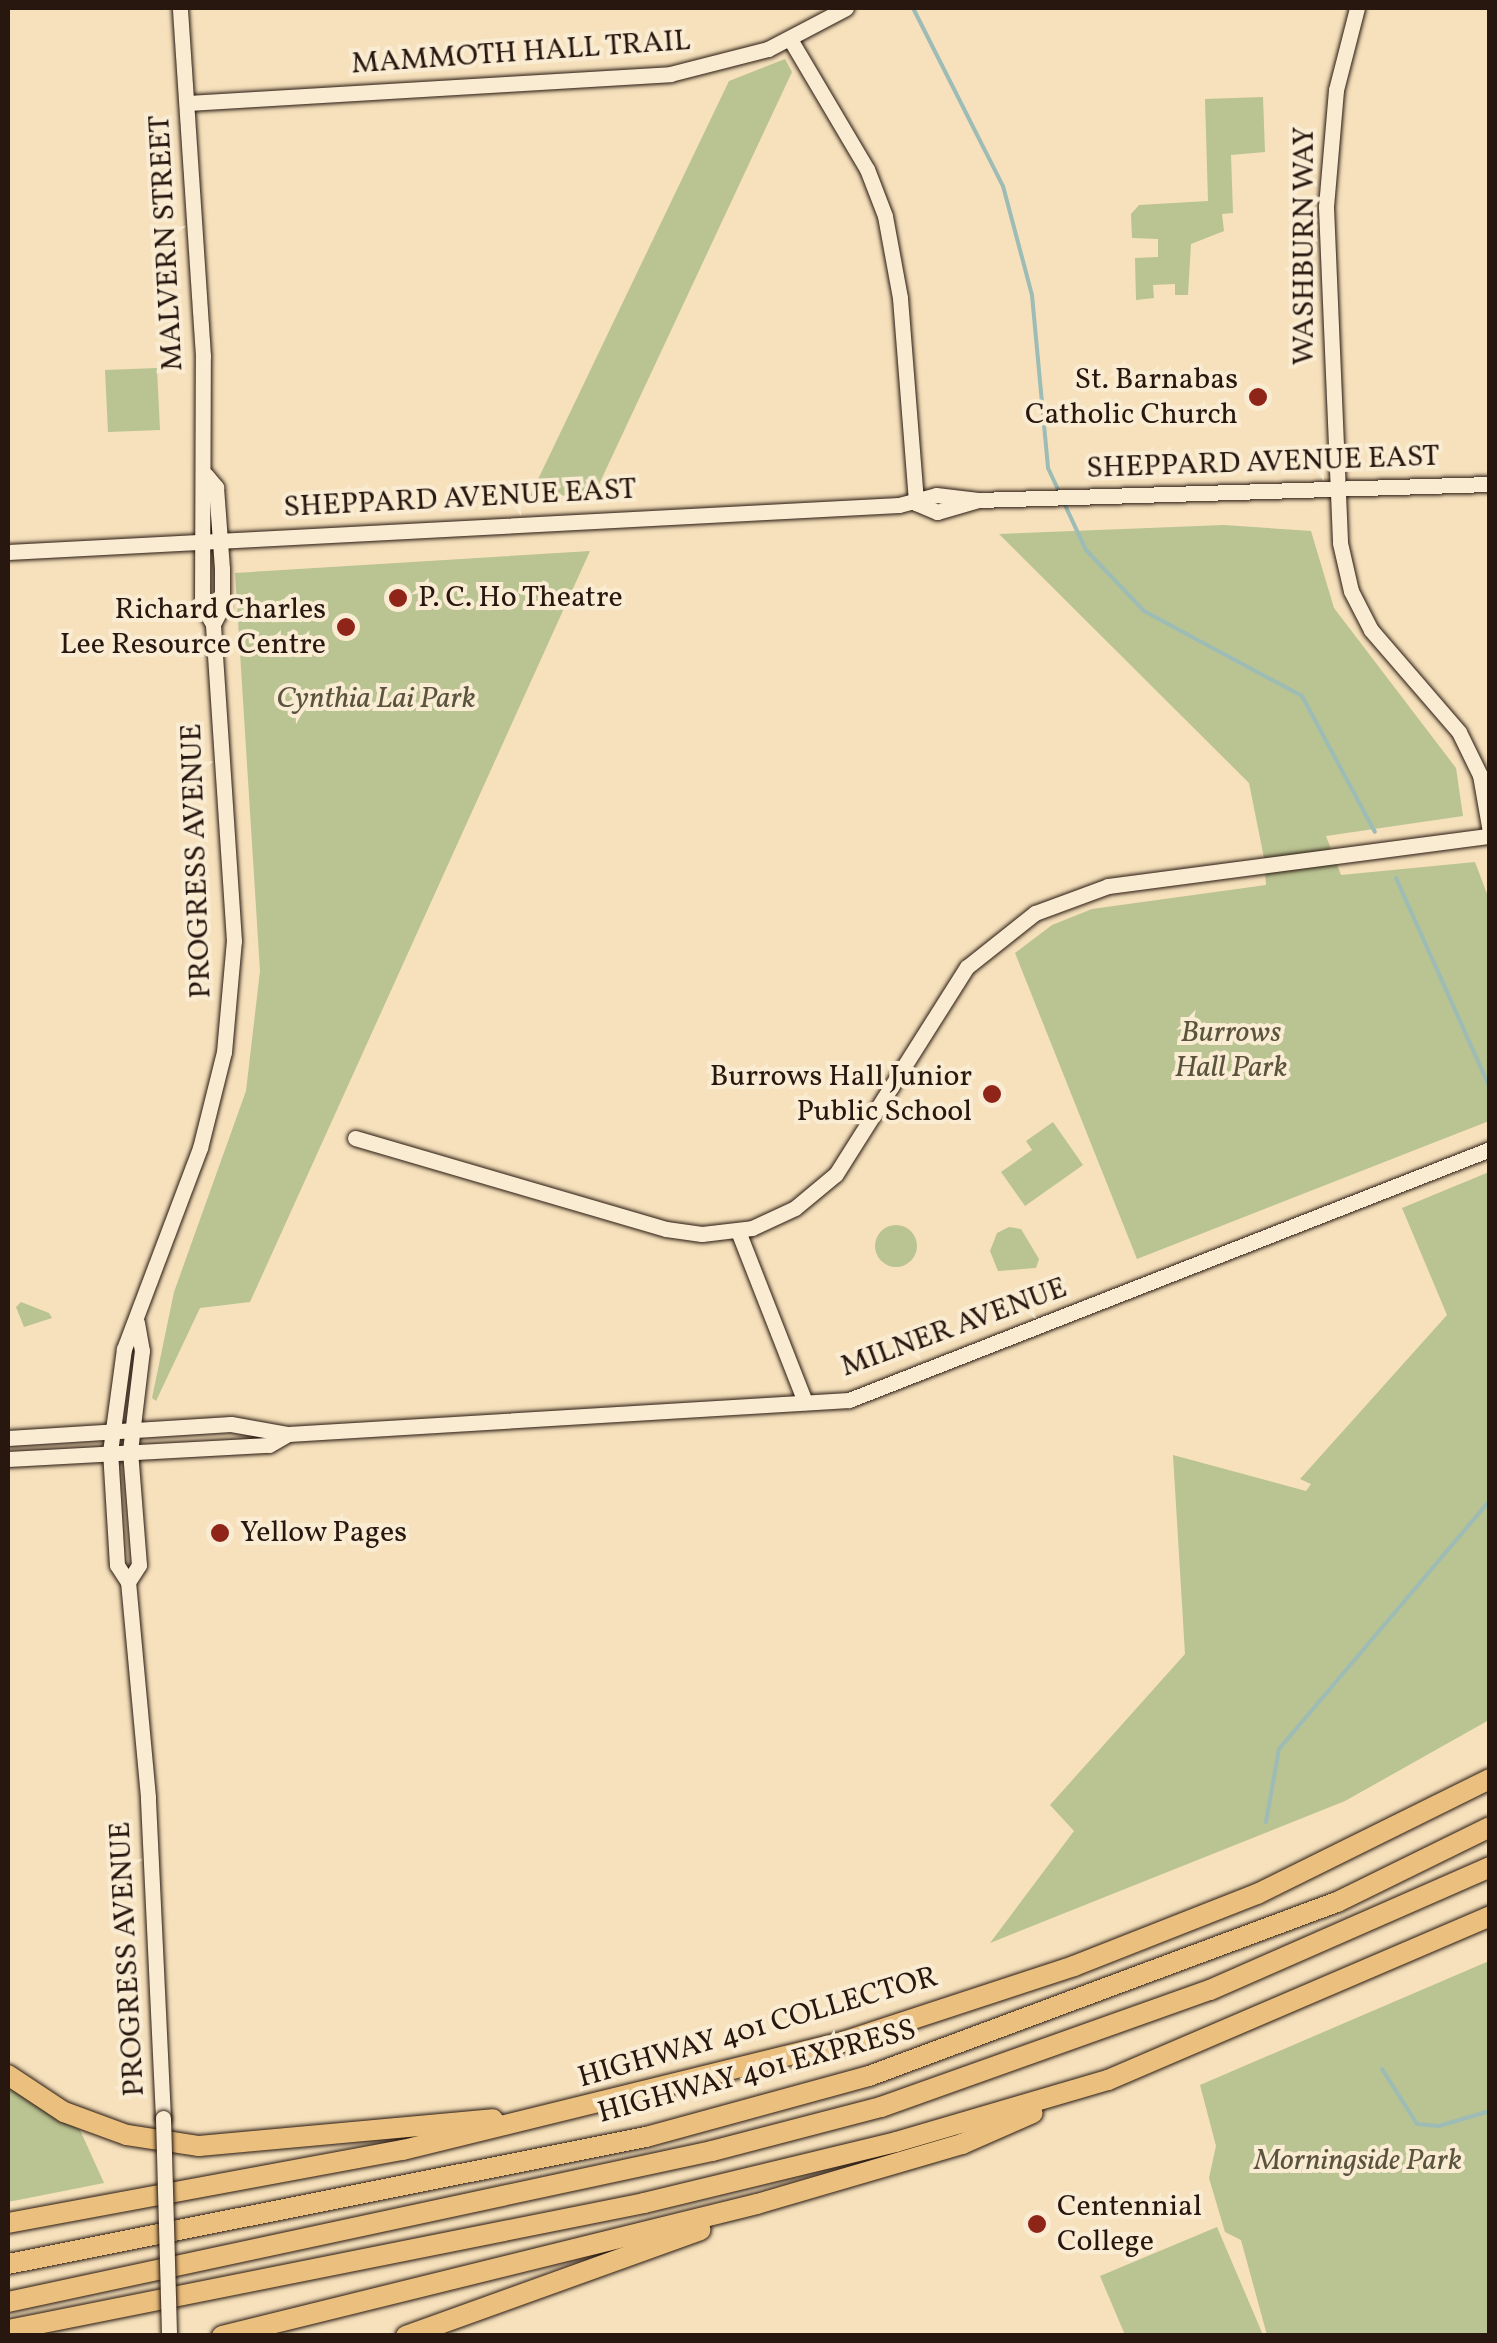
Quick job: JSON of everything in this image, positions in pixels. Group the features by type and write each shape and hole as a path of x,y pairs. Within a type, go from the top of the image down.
{"highway":[{"name":"HIGHWAY 401 COLLECTOR","path":"8,2223 403,2150 843,2042 1074,1966 1326,1862 1490,1779"},
{"name":"HIGHWAY 401 EXPRESS","path":"8,2264 646,2137 869,2076 1337,1902 1490,1827"},
{"name":"HIGHWAY 401 EXPRESS","path":"8,2302 676,2159 881,2107 1210,1990 1490,1867"},
{"path":"222,2336 757,2204 962,2144 1490,1916"},
{"path":"8,2075 80,2118 126,2135 199,2146 565,2113"},
{"path":"8,2330 644,2203 896,2142 1108,2080"},
{"path":"406,2336 757,2204"}],"main road":[{"name":"MALVERN STREET","path":"180,8 206,475 198,488 200,542"},
{"name":"MAMMOTH HALL TRAIL","path":"186,103 626,80 702,69 790,39 846,8"},
{"name":"WASHBURN WAY","path":"1358,8 1336,90 1327,174 1336,488 1350,591 1371,630 1459,732 1480,775 1490,834"},
{"path":"790,39 860,155 884,216 902,314 916,504"},
{"name":"MALVERN STREET","path":"206,475 216,487 220,540"},
{"name":"SHEPPARD AVENUE EAST","path":"8,552 916,504 937,512 978,500 1490,484"},
{"name":"PROGRESS AVENUE","path":"213,624 222,607 220,540"},
{"name":"PROGRESS AVENUE","path":"169,2336 149,1813 128,1582 117,1565 110,1452 124,1350 200,1148 229,1028 234,941 213,624 202,606 200,542"},
{"path":"355,1138 666,1229 738,1231 795,1208 836,1174 966,966 1035,913 1108,886 1490,834"},
{"name":"MILNER AVENUE","path":"8,1438 231,1424 288,1434 849,1400 1490,1149"},
{"path":"738,1231 805,1402"},
{"name":"PROGRESS AVENUE","path":"128,1582 139,1565 130,1451 142,1351 137,1322"},
{"name":"MILNER AVENUE","path":"8,1459 269,1445 288,1434"}],"green space":[{"path":"785,59 792,72 594,495 530,496 729,81"},
{"path":"1263,97 1265,152 1231,155 1233,213 1222,214 1224,231 1191,244 1188,295 1175,295 1175,284 1153,285 1154,298 1136,300 1135,258 1158,257 1158,239 1132,238 1131,214 1139,205 1208,201 1205,99"},
{"path":"157,368 160,430 108,432 105,370"},
{"name":"Burrows Hall Park","path":"1224,525 1311,531 1334,608 1456,768 1463,816 1326,836 1341,875 1475,862 1489,899 1489,1121 1137,1259 1015,953 1052,925 1092,909 1266,885 1264,858 1249,783 999,534"},
{"name":"Cynthia Lai Park","path":"590,551 250,1302 200,1308 156,1401 152,1398 174,1292 246,1091 260,971 235,573"},
{"path":"1053,1122 1083,1165 1025,1206 1001,1172 1032,1150 1026,1141"},
{"path":"1489,1172 1489,1720 1345,1801 990,1943 1074,1831 1050,1805 1185,1654 1173,1455 1306,1491 1311,1484 1300,1479 1447,1315 1402,1208"},
{"path":"896,1225 911,1231 917,1246 911,1261 896,1267 881,1261 875,1246 881,1231"},
{"path":"1009,1227 1021,1229 1039,1259 1036,1268 998,1271 990,1251 997,1233"},
{"path":"21,1302 49,1313 52,1318 24,1327 16,1307"},
{"name":"Morningside Park","path":"1489,1961 1489,2335 1267,2335 1241,2240 1225,2232 1209,2178 1216,2146 1200,2085"},
{"path":"8,2084 80,2130 104,2183 8,2202"},
{"path":"1217,2227 1263,2335 1125,2335 1100,2276"}],"waterway":[{"path":"913,8 1003,186 1032,295 1048,468 1060,494"},
{"path":"1064,503 1086,550 1144,611 1302,696 1375,832"},
{"path":"1396,878 1490,1088"},
{"path":"1266,1822 1279,1749 1490,1500"},
{"path":"1382,2069 1417,2124 1439,2126 1490,2111"}],"place":[{"name":"St. Barnabas Catholic Church","path":"1258,397"},
{"name":"P. C. Ho Theatre","path":"398,598"},
{"name":"Richard Charles Lee Resource Centre","path":"346,627"},
{"name":"Burrows Hall Junior Public School","path":"992,1094"},
{"name":"Yellow Pages","path":"220,1533"},
{"name":"Centennial College","path":"1037,2224"}]}
